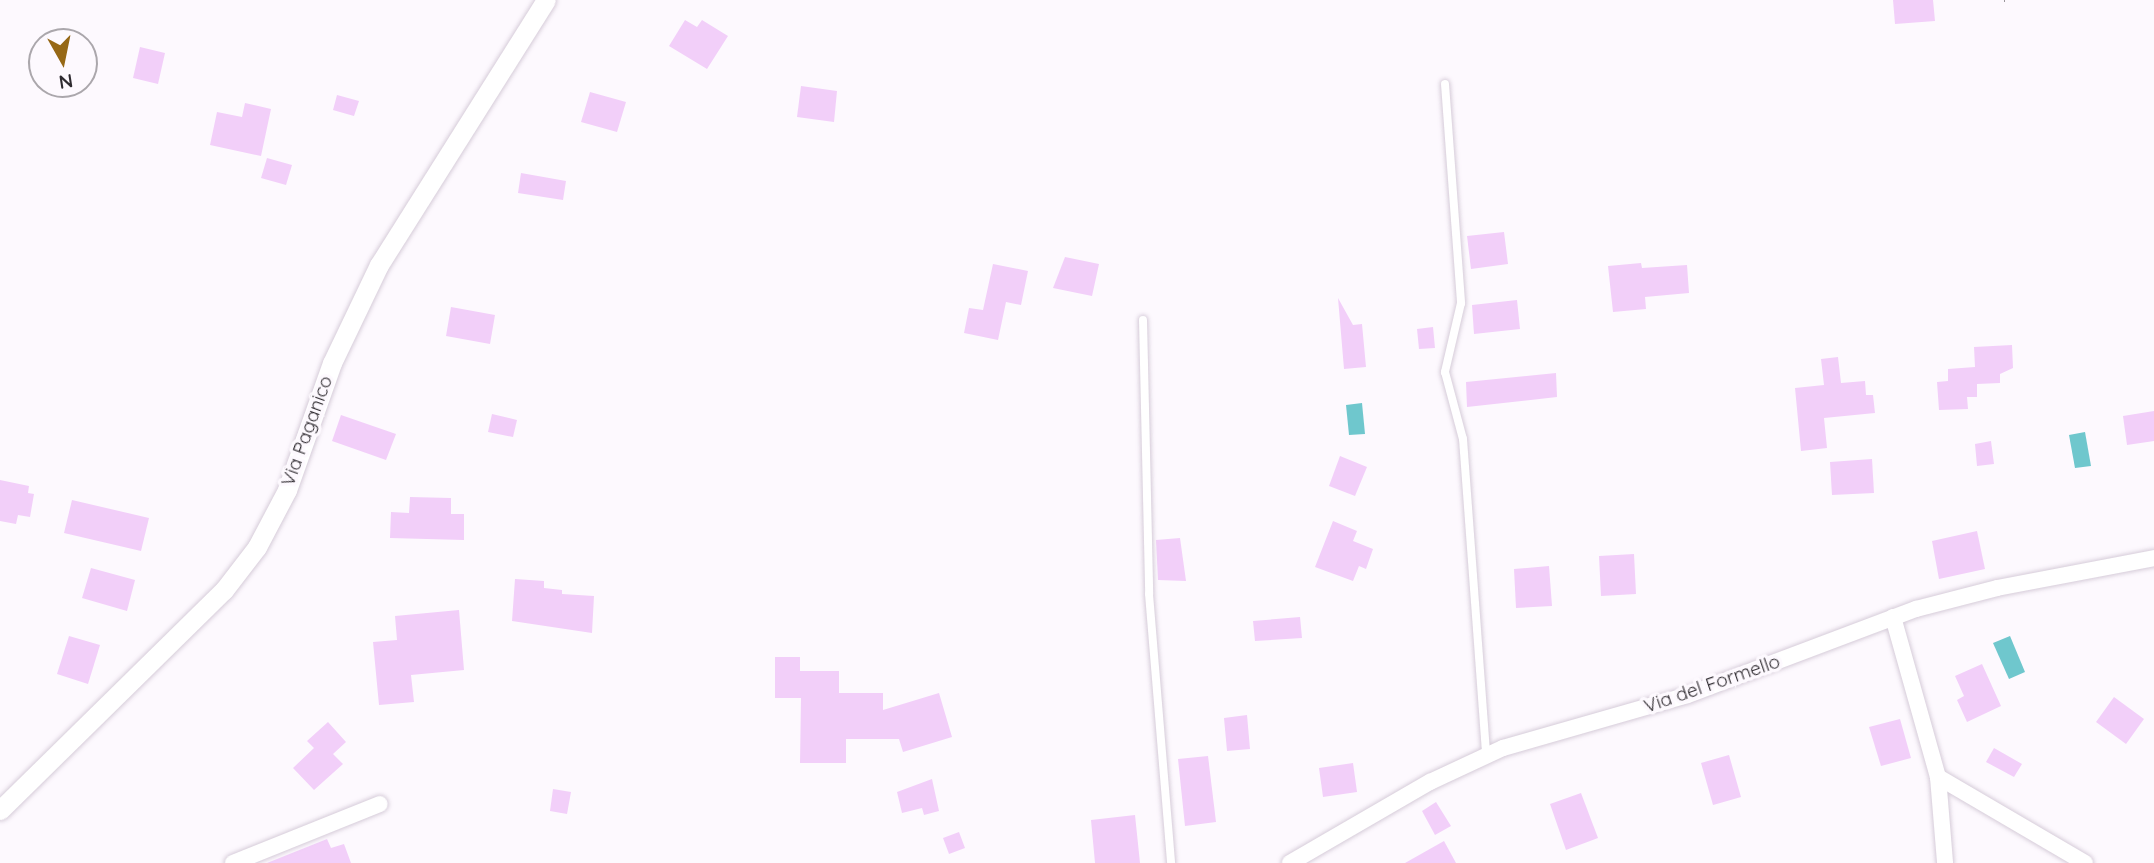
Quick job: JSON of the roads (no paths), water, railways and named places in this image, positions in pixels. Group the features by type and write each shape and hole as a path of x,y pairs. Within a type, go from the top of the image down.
{"street":[{"name":"Via Paganico","path":"0,810 224,590 257,547 287,490 332,363 379,265 546,0"},
{"name":"Via del Formello","path":"1290,863 1486,755 1688,695 1893,617 1997,588 2154,558"},
{"path":"1893,617 1938,777 1945,863"},
{"path":"1938,777 2085,863"},
{"path":"233,863 380,804"}],"lane":[{"path":"1445,84 1461,303 1444,372 1463,439 1486,755"},
{"path":"1143,320 1149,594 1171,863"}],"water":[{"path":"1362,403 1365,434 1349,435 1346,405"},
{"path":"2085,432 2091,466 2075,468 2069,435"},
{"path":"2010,636 2025,672 2009,679 1993,643"}]}
